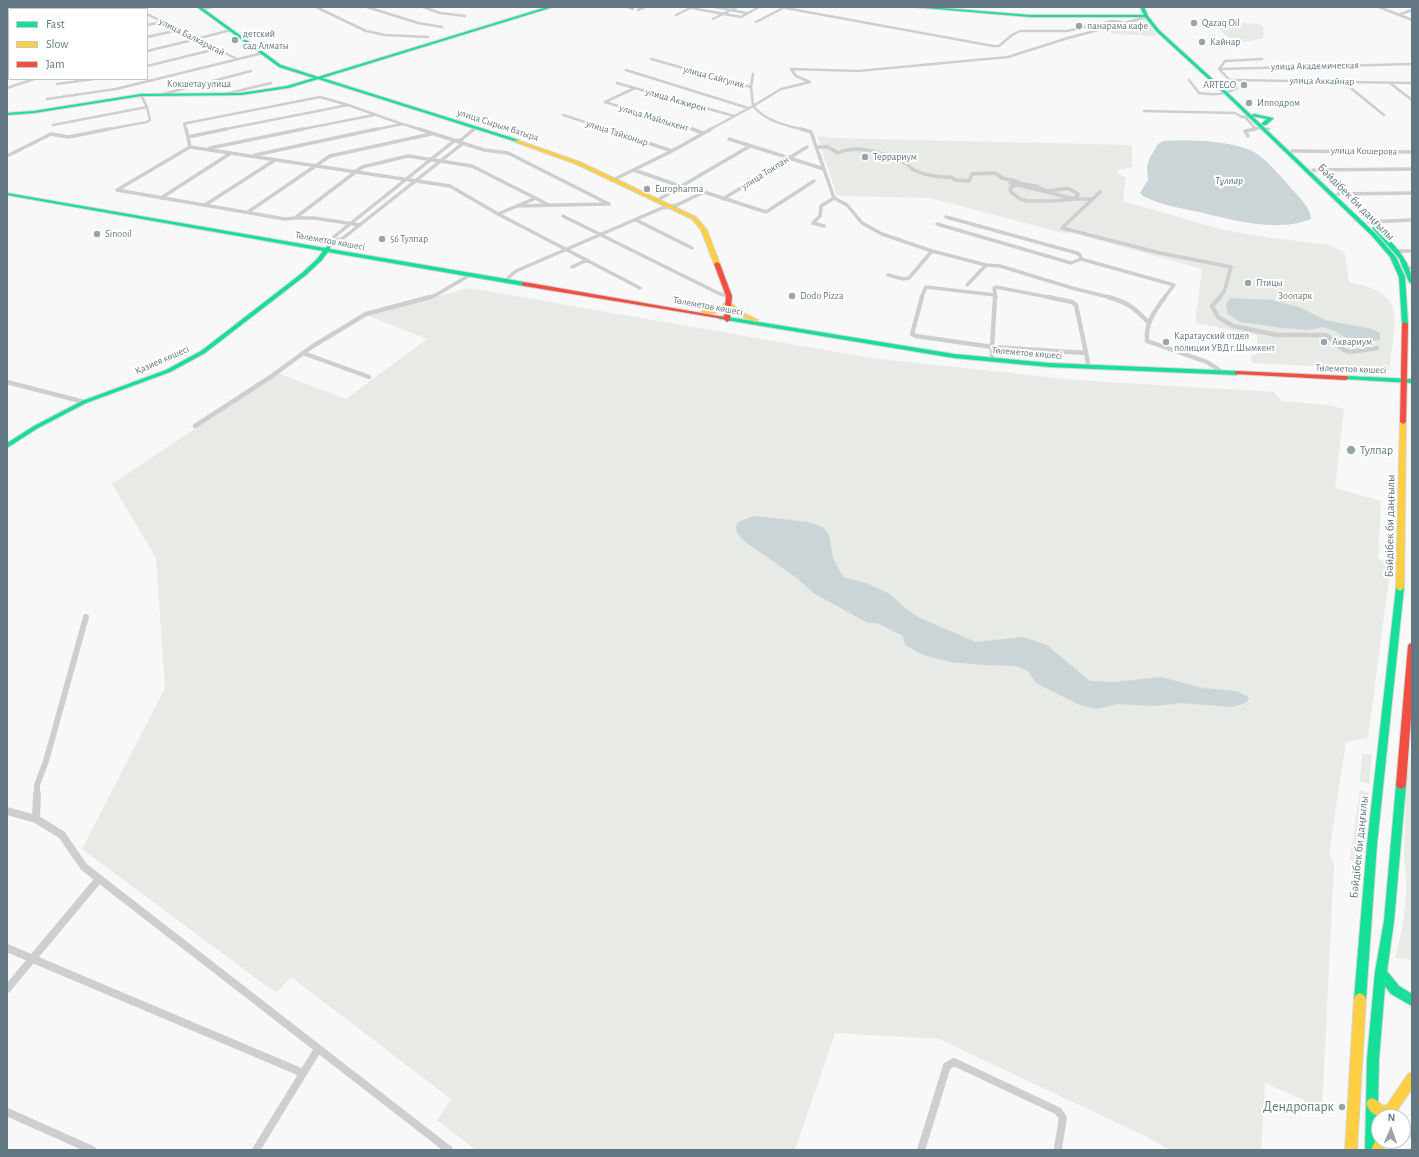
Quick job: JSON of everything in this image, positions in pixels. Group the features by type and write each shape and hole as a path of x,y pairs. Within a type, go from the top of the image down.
{"main road":[{"path":"302,83 306,79 305,74 320,74 341,71 551,7"},
{"path":"915,7 1030,14 1146,12"},
{"path":"930,7 960,10"},
{"name":"улица Сырым батыра","path":"200,8 280,66 540,148 578,163 694,218 702,226 729,300 727,318"},
{"name":"Бәйдібек би даңғылы","path":"1146,12 1158,31 1229,93 1250,116 1289,151 1374,236 1395,260 1402,277 1405,309 1401,583 1380,751 1365,910 1351,1150"},
{"path":"302,83 333,83 334,77 341,71"},
{"name":"Кокшетау улица","path":"7,114 34,112 142,95 240,94 302,83 341,71"},
{"path":"1250,116 1271,119 1263,127"},
{"name":"Бәйдібек би даңғылы","path":"1289,151 1313,170 1369,222 1397,251 1410,268 1412,282"},
{"name":"Төлеметов көшесі","path":"7,192 326,249 508,278 704,312 727,318 754,320 900,345 992,356 1088,363 1403,378 1412,381"},
{"name":"Қазиев көшесі","path":"7,446 36,428 84,402 168,371 203,352 304,274 319,260 326,249"},
{"name":"Төлеметов көшесі","path":"399,261 470,275 898,348 1003,362 1106,368 1403,378 1412,377"},
{"path":"704,312 719,310 729,300 739,313 754,320"},
{"path":"1402,450 1412,452"},
{"path":"1371,1150 1373,1058 1381,972 1392,891 1402,788 1412,646"},
{"path":"1381,972 1395,990 1412,1000"},
{"path":"1372,1104 1381,1112 1390,1110 1412,1077"},
{"path":"1396,1109 1412,1077"}],"street":[{"path":"200,8 212,7"},
{"path":"316,7 366,31 428,37"},
{"path":"367,7 418,23 442,27"},
{"path":"423,7 440,13 465,16"},
{"path":"628,7 633,10"},
{"path":"638,10 645,7"},
{"path":"676,15 692,7 741,17 758,7"},
{"path":"715,7 746,13"},
{"path":"713,19 737,7"},
{"path":"756,22 781,7 993,46 999,46 1012,35 1020,32 1067,31 1112,21 1124,22"},
{"path":"1379,7 1412,20"},
{"path":"1397,15 1412,10"},
{"path":"613,180 672,151 781,89 810,82 796,76 791,68 858,72 1008,57 1124,22 1146,12"},
{"path":"1405,12 1412,14"},
{"name":"улица Балкарагай","path":"148,14 237,60"},
{"path":"148,25 163,22"},
{"path":"148,37 180,30"},
{"path":"148,51 231,30"},
{"path":"148,66 216,49"},
{"path":"47,99 116,89 263,53"},
{"name":"улица Сайгулик","path":"651,59 751,87 753,106"},
{"path":"1189,80 1199,93 1229,93 1237,88 1219,69 1225,61 1262,59"},
{"name":"улица Академическая","path":"1219,69 1412,64"},
{"path":"626,70 748,108"},
{"path":"163,94 251,71"},
{"path":"751,87 754,74"},
{"path":"7,88 31,80"},
{"path":"57,84 87,80"},
{"name":"улица Аккайнар","path":"1231,80 1412,83"},
{"path":"1341,81 1384,115"},
{"path":"225,94 271,83"},
{"path":"1390,83 1412,100"},
{"name":"улица Акжирен","path":"617,84 734,116"},
{"name":"улица Майлыкент","path":"635,88 605,102 704,133"},
{"path":"7,156 51,134 69,137 147,122 150,120 142,95"},
{"path":"190,146 184,126 185,124 322,97 454,142 461,142 484,150 508,153 609,204 517,206"},
{"path":"188,137 349,105"},
{"path":"753,106 760,114 774,122 811,132 834,198 847,205 862,223 882,234 932,251 986,265 1000,266 1072,288 1123,301 1132,306 1148,322"},
{"path":"53,125 147,107"},
{"path":"1144,111 1235,113 1250,116"},
{"path":"206,149 375,114"},
{"name":"улица Тайконыр","path":"563,115 672,151"},
{"path":"250,156 404,124"},
{"path":"1248,136 1246,131 1263,127"},
{"path":"326,249 336,240 342,239 415,181 476,128"},
{"path":"248,212 331,155 431,134"},
{"path":"729,139 824,169"},
{"path":"336,240 334,237 454,142"},
{"path":"360,225 314,218 285,219 117,190 190,146 450,186 498,214 640,288"},
{"path":"656,201 750,146"},
{"path":"817,146 828,147 838,153 844,150 858,149 871,152 903,161 914,170 955,180 969,181 972,174 994,173 1002,178 1026,186 1036,186 1047,191 1062,188 1072,190 1078,194 1075,199"},
{"name":"улица Токпан","path":"723,199 807,147"},
{"name":"улица Кошерова","path":"1289,151 1412,152"},
{"path":"161,198 232,153"},
{"path":"294,218 354,172 364,167 408,156 472,166 549,205"},
{"path":"205,205 275,160"},
{"path":"1313,170 1412,169"},
{"path":"634,170 680,186"},
{"path":"508,278 516,271 566,249 662,208 677,205 704,192 766,212 814,181"},
{"path":"1017,183 1075,199"},
{"path":"1017,183 1010,188 1011,192 1022,200 1031,202 1093,199"},
{"path":"1100,192 1062,228 1160,254 1178,256 1230,267 1229,277 1224,292 1212,306 1218,317 1233,326 1277,335 1326,335 1344,350 1350,352 1377,348"},
{"path":"1338,194 1412,193"},
{"path":"498,214 536,198"},
{"path":"824,226 813,223 820,216 821,206 834,198"},
{"path":"563,216 720,294 729,300"},
{"path":"946,217 1077,253 1080,255 1081,259 1174,285 1148,322 1145,335 1147,341 1207,362 1219,370"},
{"path":"636,220 692,248"},
{"path":"1369,222 1412,220"},
{"path":"936,224 1071,263 1079,262 1081,259"},
{"path":"888,275 903,279 909,278 926,260 932,251"},
{"path":"1397,251 1412,251"},
{"path":"572,267 587,260"},
{"path":"967,285 986,265"},
{"path":"195,426 269,378 303,353 366,314 434,296 470,275"},
{"path":"995,295 926,287 924,289 912,334 916,336 992,347 1086,353"},
{"path":"992,356 996,301 994,288 996,287 1072,302 1076,305 1088,363"},
{"path":"303,353 369,377"},
{"path":"7,382 84,402"},
{"path":"36,819 38,780 46,761 86,617"},
{"path":"7,811 36,819 62,835 84,867 449,1150"},
{"path":"7,989 31,958 99,879"},
{"path":"7,948 303,1073"},
{"path":"256,1150 318,1049"},
{"path":"921,1150 948,1066 954,1062 1058,1111 1063,1118 1058,1148"},
{"path":"7,1112 92,1150"}],"green space":[{"path":"1141,19 1148,20 1157,36 1115,34 1102,30"},
{"path":"1215,22 1260,24 1265,30 1262,31 1266,35 1262,35 1264,38 1255,40 1241,42 1235,41 1225,35"},
{"name":"Зоопарк","path":"817,135 833,138 1132,145 1132,167 1118,170 1118,174 1126,178 1123,201 1220,229 1257,236 1329,245 1342,251 1345,254 1349,282 1379,292 1389,300 1392,305 1394,311 1394,327 1389,370 1252,363 1251,355 1257,355 1257,335 1195,323 1202,269 1069,232 1067,234 930,198 837,196"},
{"path":"469,288 871,358 1076,380 1274,392 1282,401 1330,405 1344,409 1335,488 1381,501 1378,559 1391,563 1368,738 1346,742 1329,853 1334,865 1322,1108 1265,1083 1261,1150 1171,1150 1145,1136 939,1039 835,1033 795,1150 476,1150 437,1120 451,1099 291,977 276,993 82,849 165,688 156,558 112,484 278,373 346,399 427,339 367,315"},
{"path":"1412,718 1412,745 1410,721"},
{"path":"1412,745 1412,960 1395,958 1404,920 1406,894 1404,855 1407,776"},
{"path":"1362,754 1372,754 1369,784 1360,781"},
{"path":"1360,790 1369,793 1360,871 1350,859"}],"water":[{"name":"Тұлпар","path":"1185,140 1212,142 1238,146 1257,154 1275,170 1298,195 1307,207 1311,219 1284,225 1255,224 1170,206 1143,196 1140,193 1148,180 1147,167 1149,159 1158,144 1163,141"},
{"path":"1230,298 1272,300 1299,307 1325,320 1372,329 1380,333 1380,340 1367,342 1350,340 1323,327 1308,330 1240,322 1228,314 1226,304"},
{"path":"754,516 808,522 823,527 829,535 833,558 843,577 866,583 890,594 905,608 920,618 976,642 1023,637 1047,645 1090,681 1114,682 1161,677 1203,688 1237,691 1248,697 1249,700 1243,704 1232,707 1181,703 1155,706 1119,704 1096,709 1080,705 1036,683 1028,671 1016,666 950,662 923,655 905,645 903,636 877,623 868,623 815,594 794,576 744,541 737,533 736,526 740,521"}],"traffic: fast":[{"path":"199,7 280,66 517,141"},
{"path":"7,114 34,112 141,95 241,94 288,87 551,7"},
{"path":"915,7 1030,16 1146,16"},
{"path":"1142,7 1146,16 1158,31 1227,94 1374,235 1393,257 1402,277 1405,324"},
{"path":"1254,115 1271,119 1264,124"},
{"path":"7,194 524,284"},
{"path":"1375,228 1402,258 1412,282"},
{"path":"7,446 36,427 84,402 168,371 203,352 304,274 319,260 328,248"},
{"path":"722,318 954,356 1049,365 1237,373"},
{"path":"1346,378 1412,381"},
{"path":"1360,999 1372,844 1400,588"},
{"path":"1371,1150 1373,1059 1381,972 1389,921 1401,785"},
{"path":"1381,972 1395,990 1412,1000"}],"traffic: slow":[{"path":"517,141 578,163 694,218 704,230 717,264"},
{"path":"704,312 719,310 729,303 739,313 755,320"},
{"path":"1400,588 1403,422"},
{"path":"1351,1150 1360,999"},
{"path":"1372,1104 1381,1112 1390,1111 1412,1078"}],"traffic: jam":[{"path":"717,264 729,296 727,320"},
{"path":"524,284 722,318"},
{"path":"1403,422 1405,324"},
{"path":"1237,373 1346,378"},
{"path":"1401,785 1412,646"}],"place":[{"name":"Qazaq Oil","path":"1194,23"},
{"name":"панарама кафе","path":"1079,26"},
{"name":"детский сад Алматы","path":"235,40"},
{"name":"Кайнар","path":"1202,42"},
{"name":"ARTEGO","path":"1244,85"},
{"name":"Ипподром","path":"1249,103"},
{"name":"Террариум","path":"865,157"},
{"name":"Europharma","path":"647,189"},
{"name":"Sinooil","path":"97,234"},
{"name":"56 Тулпар","path":"382,239"},
{"name":"Птицы","path":"1248,283"},
{"name":"Dodo Pizza","path":"792,296"},
{"name":"Каратауский отдел полиции УВД г.Шымкент","path":"1166,342"},
{"name":"Аквариум","path":"1324,342"},
{"name":"Тулпар","path":"1351,450"},
{"name":"Дендропарк","path":"1342,1107"}]}
